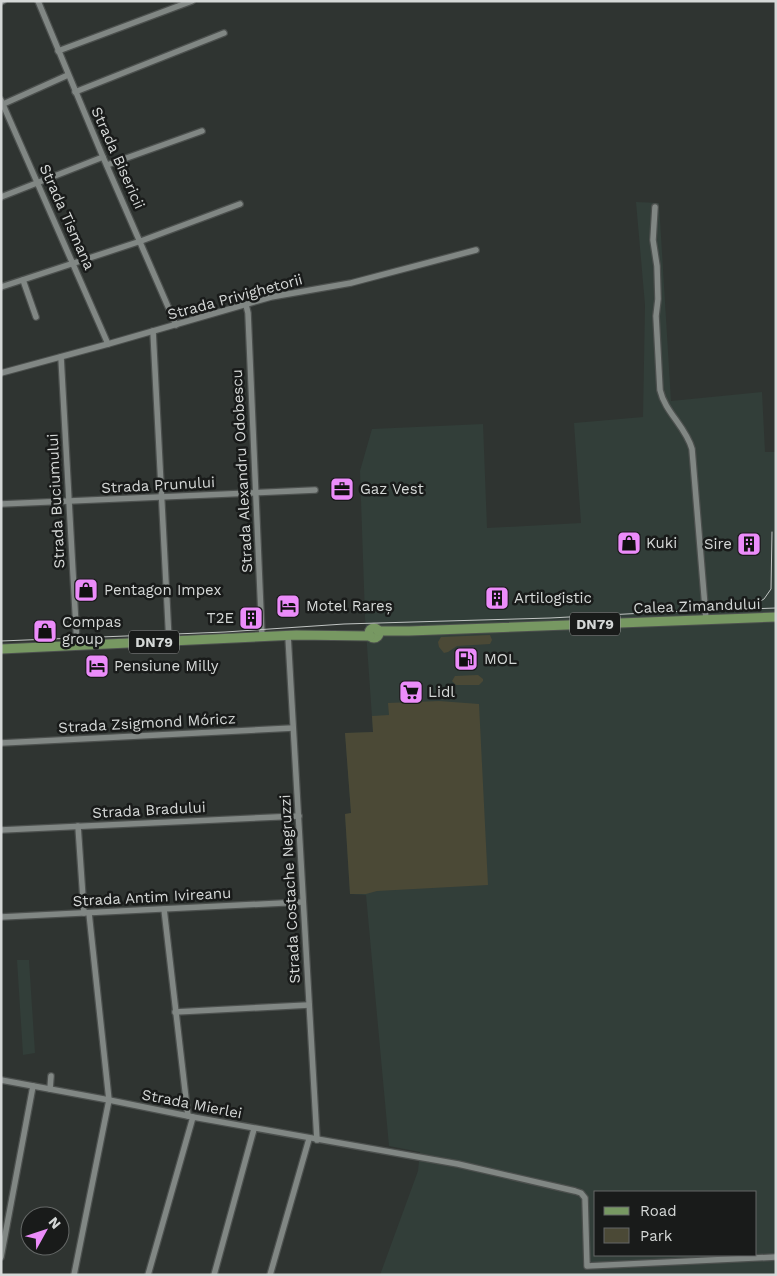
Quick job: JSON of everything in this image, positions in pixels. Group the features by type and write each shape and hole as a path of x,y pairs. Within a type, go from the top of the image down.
{"main road":[{"name":"Calea Zimandului","path":"288,636 776,617"},
{"name":"DN79","path":"1,649 288,636"}],"street":[{"name":"Strada Bisericii","path":"38,1 75,92 176,325"},
{"path":"58,52 192,1"},
{"path":"75,92 224,34"},
{"path":"2,103 68,75"},
{"name":"Strada Tismana","path":"2,103 108,344"},
{"path":"107,165 202,131"},
{"path":"1,197 103,157"},
{"path":"1,287 74,264 240,204"},
{"path":"654,207 653,240 657,266 658,299 656,316 660,390 662,400 687,437 692,449 706,619"},
{"name":"Strada Privighetorii","path":"1,373 271,297 351,283 476,250"},
{"path":"23,280 36,318"},
{"name":"Strada Alexandru Odobescu","path":"246,305 248,313 262,637"},
{"path":"153,331 169,641"},
{"name":"Strada Buciumului","path":"61,357 77,645"},
{"name":"Strada Prunului","path":"1,504 315,490"},
{"name":"Strada Costache Negruzzi","path":"288,636 317,1140"},
{"name":"Strada Zsigmond Móricz","path":"1,743 293,728"},
{"name":"Strada Bradului","path":"1,830 299,816"},
{"path":"74,1275 109,1100 78,826"},
{"name":"Strada Antim Ivireanu","path":"1,917 303,902"},
{"path":"148,1275 190,1117 175,1012 164,909"},
{"path":"175,1012 309,1005"},
{"path":"50,1089 51,1076"},
{"name":"Strada Mierlei","path":"1,1080 190,1117 458,1164 580,1194 585,1201 586,1266 776,1257"},
{"path":"1,1257 33,1086"},
{"path":"214,1275 254,1128"},
{"path":"270,1275 309,1138"}],"shaded area":[{"path":"636,202 659,203 671,401 762,392 765,452 776,452 776,1275 380,1275 418,1171 420,1152 389,1146 366,895 350,894 345,814 351,813 345,733 373,732 365,617 360,471 372,429 483,424 487,528 581,523 574,423 643,417 645,305"},
{"path":"17,960 29,960 35,1053 23,1055"}],"green space":[{"path":"490,635 492,640 490,644 457,646 444,653 439,647 438,642 441,637"},
{"path":"478,675 483,679 479,685 456,685 452,681 455,676"},
{"path":"439,701 479,704 488,885 350,894 345,814 351,813 345,733 373,732 372,716 389,715 388,703"}],"tram line":[{"path":"750,607 764,599 771,589 772,532"},
{"path":"1,641 225,632 344,624 550,618 776,608"}],"place":[{"name":"Gaz Vest","path":"342,489"},
{"name":"Kuki","path":"629,543"},
{"name":"Sire","path":"749,544"},
{"name":"Pentagon Impex","path":"86,590"},
{"name":"Artilogistic","path":"497,598"},
{"name":"Motel Rareș","path":"288,606"},
{"name":"T2E","path":"251,618"},
{"name":"Compas group","path":"45,631"},
{"name":"MOL","path":"466,659"},
{"name":"Pensiune Milly","path":"97,666"},
{"name":"Lidl","path":"411,692"}]}
